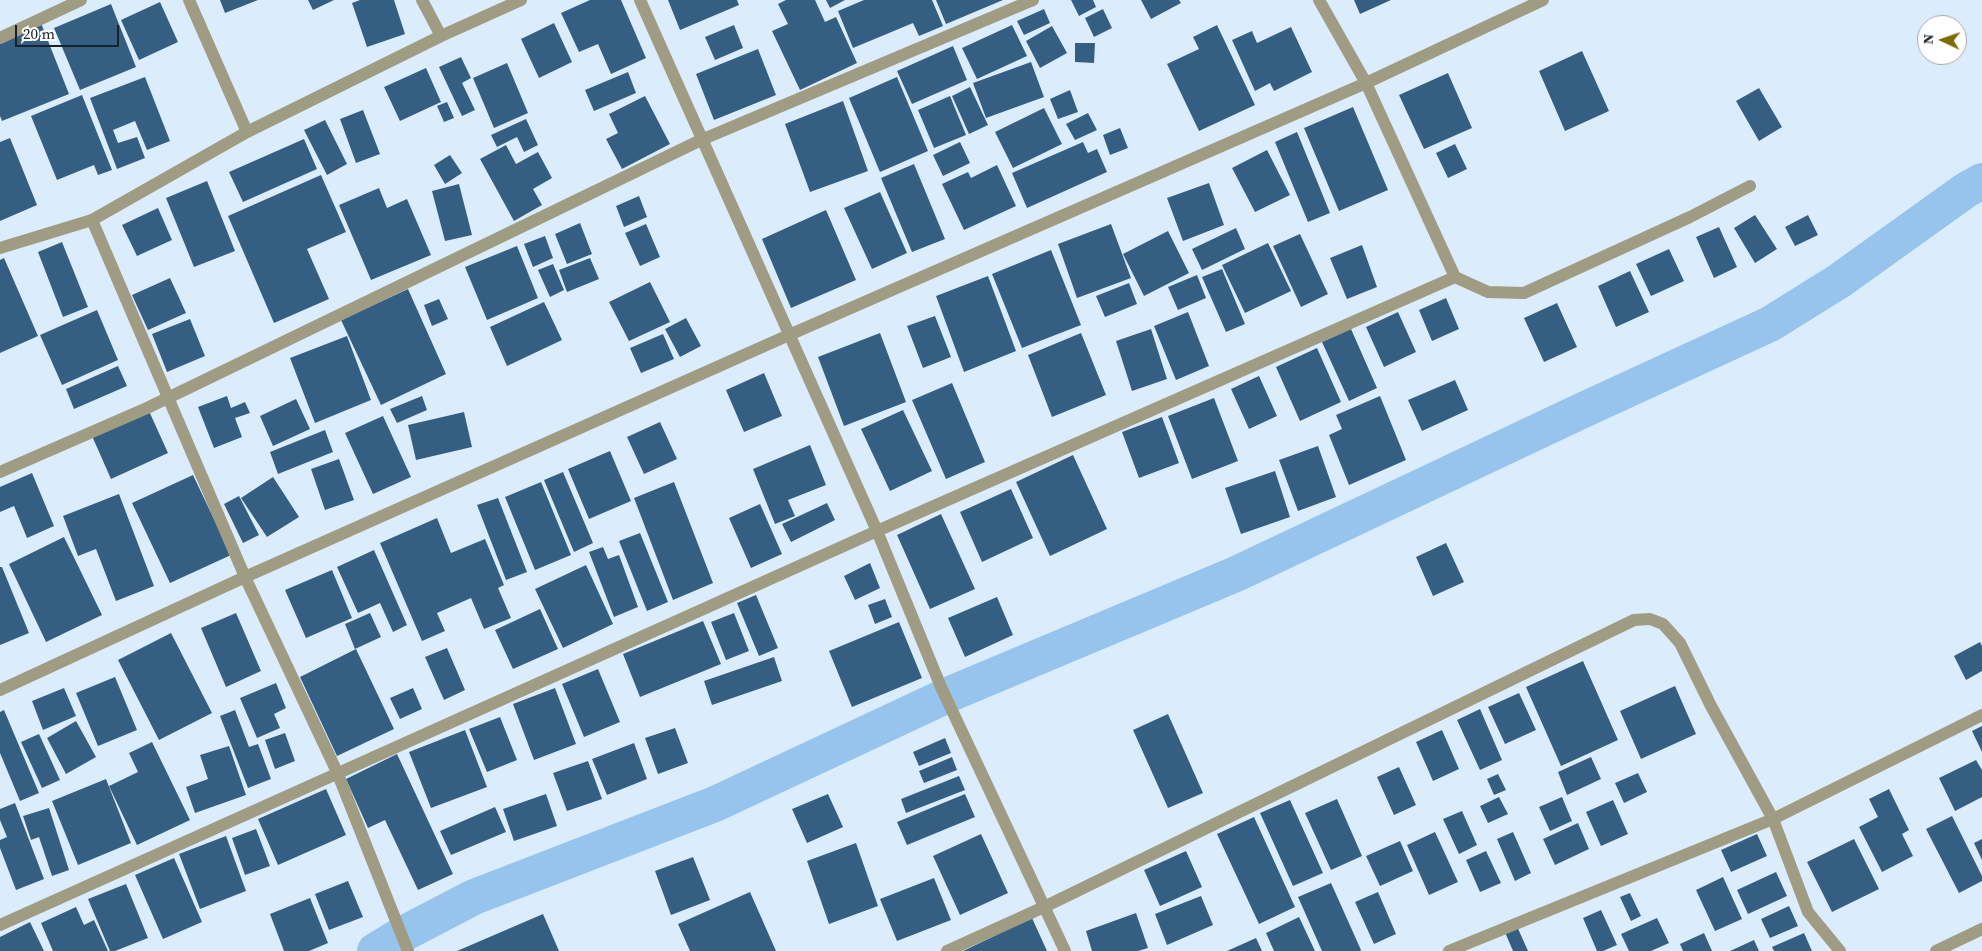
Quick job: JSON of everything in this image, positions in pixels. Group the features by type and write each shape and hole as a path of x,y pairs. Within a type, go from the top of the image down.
{"street":[{"path":"0,38 81,0"},
{"path":"189,0 247,132"},
{"path":"422,0 440,36"},
{"path":"0,248 92,220 247,132 440,36 521,0"},
{"path":"640,0 877,531 941,687 1065,951"},
{"path":"0,472 168,397 701,140 1033,0"},
{"path":"1319,0 1366,83 1455,277 1488,292 1524,292 1690,217 1750,186"},
{"path":"0,690 245,576 789,335 1366,83 1543,0"},
{"path":"92,220 245,576 337,772 408,951"},
{"path":"0,925 877,531 1455,277"},
{"path":"947,951 1044,908 1634,620 1650,619 1663,624 1680,643 1710,706 1773,819 1808,912 1840,951"},
{"path":"1449,951 1773,819 1982,715"},
{"path":"1936,951 1982,929"}],"building":[{"path":"220,0 258,0 225,13"},
{"path":"308,0 334,0 313,10"},
{"path":"360,0 394,0 405,34 367,47 352,3"},
{"path":"590,0 621,0 646,58 611,74 598,44 579,52 561,13"},
{"path":"668,0 737,0 739,5 680,30"},
{"path":"786,0 815,0 825,22 836,17 857,63 800,90 772,31 788,24 778,4"},
{"path":"826,0 845,0 830,8"},
{"path":"864,0 932,0 943,26 919,36 913,23 853,48 838,11"},
{"path":"936,0 1003,0 946,24"},
{"path":"1071,0 1093,0 1096,7 1079,16"},
{"path":"1141,0 1179,0 1181,3 1151,19"},
{"path":"1354,0 1391,0 1360,14"},
{"path":"160,2 178,42 139,60 121,20"},
{"path":"111,4 136,67 80,90 54,28"},
{"path":"1044,9 1050,23 1024,35 1017,21"},
{"path":"1103,9 1112,28 1094,37 1085,18"},
{"path":"41,23 69,94 2,121 0,116 0,39"},
{"path":"554,23 572,62 539,78 521,39"},
{"path":"734,25 743,48 715,60 705,37"},
{"path":"1012,25 1027,56 977,79 962,48"},
{"path":"1217,25 1255,105 1199,131 1167,64 1199,49 1193,37"},
{"path":"1052,26 1067,53 1040,68 1026,41"},
{"path":"1291,27 1312,72 1274,91 1270,83 1255,91 1232,40 1252,31 1257,43"},
{"path":"1075,43 1095,43 1094,63 1075,62"},
{"path":"953,46 967,80 912,104 897,71"},
{"path":"758,49 776,95 714,120 696,74"},
{"path":"1582,51 1609,111 1565,131 1539,71"},
{"path":"461,57 471,78 462,83 475,110 462,116 439,67"},
{"path":"1031,62 1044,97 986,118 973,83"},
{"path":"507,63 528,113 494,128 473,78"},
{"path":"426,68 441,102 400,121 384,87"},
{"path":"628,72 636,93 594,111 585,90"},
{"path":"1448,73 1472,128 1424,149 1399,95"},
{"path":"145,77 170,141 147,150 135,121 113,130 118,143 137,137 145,158 117,169 90,98"},
{"path":"897,77 928,151 880,172 849,98"},
{"path":"970,87 988,125 969,134 952,96"},
{"path":"1759,88 1782,127 1759,141 1736,101"},
{"path":"1070,90 1078,112 1058,119 1050,99"},
{"path":"82,95 112,170 98,175 94,165 57,180 31,116"},
{"path":"645,96 670,144 622,169 606,139 618,133 609,114"},
{"path":"950,96 966,135 934,148 918,110"},
{"path":"843,101 868,171 810,192 785,124"},
{"path":"447,102 454,118 444,122 437,106"},
{"path":"1353,107 1388,190 1339,211 1304,128"},
{"path":"1044,108 1062,144 1013,168 995,132"},
{"path":"363,110 380,154 356,163 340,119"},
{"path":"1088,113 1097,130 1075,140 1066,124"},
{"path":"526,119 538,145 524,152 517,137 497,147 491,135"},
{"path":"325,120 347,164 327,175 304,130"},
{"path":"1120,128 1128,148 1110,155 1103,135"},
{"path":"1297,132 1330,213 1308,222 1275,142"},
{"path":"10,138 37,205 0,221 0,142"},
{"path":"304,139 317,169 243,202 229,172"},
{"path":"960,142 970,163 943,176 933,155"},
{"path":"1083,142 1088,153 1097,149 1107,172 1027,208 1012,173"},
{"path":"1455,144 1467,169 1448,178 1436,153"},
{"path":"506,145 516,164 538,152 552,178 533,189 542,205 514,221 480,159"},
{"path":"1267,150 1290,195 1255,212 1232,168"},
{"path":"450,155 462,173 445,184 434,165"},
{"path":"914,164 945,239 912,252 881,178"},
{"path":"997,165 1016,206 964,230 942,184 968,172 971,178"},
{"path":"321,175 346,232 307,249 329,299 274,323 228,216"},
{"path":"207,181 235,251 194,267 166,198"},
{"path":"1209,183 1224,225 1183,241 1167,198"},
{"path":"459,184 472,235 445,241 432,191"},
{"path":"379,188 387,208 407,199 431,255 371,280 339,205"},
{"path":"880,192 907,253 872,269 844,208"},
{"path":"639,196 647,217 624,227 616,206"},
{"path":"158,208 172,240 137,256 122,225"},
{"path":"826,210 856,280 791,308 762,239"},
{"path":"1755,215 1777,249 1755,263 1734,228"},
{"path":"1808,215 1818,235 1795,246 1785,227"},
{"path":"580,223 592,254 567,264 555,234"},
{"path":"646,224 660,257 640,266 625,233"},
{"path":"1111,224 1131,278 1077,298 1058,244"},
{"path":"1719,227 1737,267 1714,278 1696,237"},
{"path":"1236,228 1245,249 1202,270 1192,249"},
{"path":"1168,231 1189,273 1144,296 1123,254"},
{"path":"1300,234 1328,294 1301,307 1273,246"},
{"path":"545,236 553,258 533,267 524,244"},
{"path":"62,242 88,307 63,317 38,252"},
{"path":"1268,243 1291,291 1245,313 1222,265"},
{"path":"1362,245 1377,287 1347,299 1330,258"},
{"path":"517,246 538,298 487,320 465,267"},
{"path":"1669,249 1684,281 1651,296 1636,264"},
{"path":"1051,250 1081,325 1022,348 992,274"},
{"path":"4,258 38,336 0,353 0,260"},
{"path":"590,258 599,279 567,292 559,270"},
{"path":"553,264 564,290 550,297 538,270"},
{"path":"1222,269 1245,324 1226,332 1202,277"},
{"path":"1630,271 1649,312 1616,327 1598,286"},
{"path":"1197,275 1206,298 1178,310 1168,287"},
{"path":"988,276 1016,351 964,372 936,296"},
{"path":"170,278 186,313 148,330 132,295"},
{"path":"650,282 670,322 629,341 609,302"},
{"path":"1129,283 1137,304 1105,317 1096,296"},
{"path":"408,289 446,374 381,405 341,320"},
{"path":"1446,298 1459,329 1432,341 1419,310"},
{"path":"439,299 448,319 432,326 424,305"},
{"path":"544,302 562,340 507,366 490,327"},
{"path":"1557,303 1577,347 1544,362 1524,318"},
{"path":"97,310 118,360 62,385 40,335"},
{"path":"1188,312 1209,366 1176,380 1154,326"},
{"path":"1398,312 1416,352 1384,367 1366,327"},
{"path":"935,316 951,357 923,368 907,326"},
{"path":"686,318 701,346 680,357 665,329"},
{"path":"190,319 205,356 167,372 152,334"},
{"path":"1151,329 1167,379 1132,391 1116,341"},
{"path":"1351,329 1377,388 1349,401 1322,342"},
{"path":"880,333 906,402 844,426 818,357"},
{"path":"1081,333 1106,395 1052,417 1028,355"},
{"path":"663,334 674,359 641,373 630,348"},
{"path":"347,336 371,400 315,423 290,358"},
{"path":"1317,348 1341,402 1300,421 1276,367"},
{"path":"118,366 127,386 74,409 66,389"},
{"path":"764,373 782,416 744,432 726,390"},
{"path":"1259,376 1277,416 1249,429 1231,389"},
{"path":"1455,380 1468,410 1422,431 1408,400"},
{"path":"952,383 985,462 946,479 912,400"},
{"path":"227,396 231,408 245,402 250,413 235,418 242,437 214,448 198,407"},
{"path":"422,396 427,410 397,423 390,409"},
{"path":"1380,396 1406,460 1349,485 1329,435 1342,429 1336,415"},
{"path":"1214,398 1238,461 1192,479 1168,416"},
{"path":"296,399 310,429 273,446 260,416"},
{"path":"903,410 932,471 890,491 861,429"},
{"path":"149,411 168,453 111,479 92,436"},
{"path":"464,412 472,447 416,460 408,425"},
{"path":"383,416 411,477 373,494 345,433"},
{"path":"1162,417 1179,463 1139,478 1122,432"},
{"path":"660,422 677,459 644,474 627,437"},
{"path":"325,430 333,452 278,474 270,452"},
{"path":"810,445 826,485 788,500 795,516 775,524 753,469"},
{"path":"1318,446 1336,497 1298,511 1279,460"},
{"path":"610,451 631,501 589,519 568,469"},
{"path":"1073,455 1107,529 1050,556 1016,482"},
{"path":"339,459 354,500 325,510 311,469"},
{"path":"1275,471 1290,517 1241,534 1225,488"},
{"path":"563,472 593,543 574,552 544,480"},
{"path":"32,473 54,526 27,538 14,506 0,512 0,487"},
{"path":"193,475 231,555 170,583 132,503"},
{"path":"273,477 299,517 267,537 241,498"},
{"path":"541,482 571,555 535,570 505,497"},
{"path":"674,482 713,583 673,600 634,498"},
{"path":"1011,489 1033,538 982,562 960,512"},
{"path":"119,494 154,586 116,601 96,549 78,556 63,516"},
{"path":"239,496 259,535 243,543 224,504"},
{"path":"498,498 527,572 506,580 477,505"},
{"path":"827,503 835,520 791,542 782,524"},
{"path":"760,504 782,554 751,568 729,518"},
{"path":"941,514 975,589 930,609 897,535"},
{"path":"437,518 451,553 485,539 504,585 498,588 511,618 484,629 471,598 437,613 445,631 422,641 380,543"},
{"path":"640,533 668,602 647,611 619,541"},
{"path":"64,537 102,615 46,642 9,564"},
{"path":"1446,543 1464,582 1433,596 1416,557"},
{"path":"603,547 608,559 619,555 638,607 614,617 589,552"},
{"path":"374,550 407,625 393,632 380,603 358,613 337,567"},
{"path":"870,563 880,588 855,600 844,576"},
{"path":"586,565 613,624 563,648 535,589"},
{"path":"0,567 2,567 29,633 0,645"},
{"path":"332,570 352,618 306,638 285,590"},
{"path":"756,595 778,648 759,656 737,603"},
{"path":"997,597 1013,635 965,657 948,618"},
{"path":"885,599 892,617 875,624 868,605"},
{"path":"540,609 558,649 513,669 495,630"},
{"path":"236,613 261,671 226,687 201,628"},
{"path":"370,613 381,637 355,649 345,624"},
{"path":"734,613 749,651 726,660 711,622"},
{"path":"703,621 721,664 640,697 623,654"},
{"path":"899,622 922,678 852,707 829,651"},
{"path":"171,633 212,713 159,740 118,660"},
{"path":"1980,642 1982,646 1982,671 1966,680 1954,656"},
{"path":"447,648 465,690 444,700 425,657"},
{"path":"356,649 394,729 337,756 300,677"},
{"path":"774,657 782,681 712,705 704,681"},
{"path":"1583,661 1618,740 1561,766 1526,687"},
{"path":"598,669 620,722 584,737 562,684"},
{"path":"115,677 137,730 98,746 76,693"},
{"path":"276,683 286,708 274,714 280,728 257,738 240,698"},
{"path":"1675,686 1696,734 1641,759 1620,711"},
{"path":"64,688 76,716 43,730 32,701"},
{"path":"413,688 422,709 400,719 390,698"},
{"path":"555,688 576,744 534,760 513,704"},
{"path":"1519,693 1536,730 1505,744 1488,707"},
{"path":"1480,709 1502,760 1480,770 1457,720"},
{"path":"4,710 39,793 20,801 0,753 0,712"},
{"path":"235,710 249,747 258,744 271,779 248,788 220,716"},
{"path":"1168,714 1203,793 1168,808 1133,730"},
{"path":"500,717 517,760 487,772 469,729"},
{"path":"76,721 96,757 66,774 47,738"},
{"path":"1982,726 1982,752 1972,731"},
{"path":"675,728 688,763 658,774 645,738"},
{"path":"465,730 487,787 431,808 409,752"},
{"path":"1442,730 1459,769 1433,781 1416,742"},
{"path":"285,733 295,761 275,769 265,740"},
{"path":"39,734 60,780 42,788 21,742"},
{"path":"945,738 951,753 919,766 913,752"},
{"path":"152,742 190,820 137,845 109,786 138,772 129,753"},
{"path":"634,743 647,779 607,795 592,759"},
{"path":"229,746 246,795 195,813 186,787 208,779 200,755"},
{"path":"397,754 453,874 418,890 385,820 368,828 346,779"},
{"path":"952,757 957,770 924,783 919,771"},
{"path":"1591,757 1601,779 1567,795 1558,772"},
{"path":"1976,760 1982,770 1982,797 1955,811 1939,778"},
{"path":"588,761 602,799 567,811 553,773"},
{"path":"1399,767 1416,805 1394,815 1377,777"},
{"path":"1638,773 1647,792 1624,803 1615,783"},
{"path":"1498,774 1506,790 1494,795 1487,779"},
{"path":"959,776 965,790 906,813 901,799"},
{"path":"106,779 131,843 78,865 52,801"},
{"path":"326,789 346,835 278,865 258,819"},
{"path":"1889,789 1909,830 1902,834 1913,856 1882,872 1859,827 1878,817 1869,799"},
{"path":"546,794 557,826 514,841 503,809"},
{"path":"828,794 843,827 807,843 792,809"},
{"path":"965,794 975,817 907,845 897,822"},
{"path":"1499,797 1508,814 1488,823 1480,806"},
{"path":"1562,797 1572,821 1550,831 1539,807"},
{"path":"1337,799 1362,856 1331,870 1305,813"},
{"path":"1290,800 1323,873 1293,886 1260,813"},
{"path":"1613,800 1628,834 1601,846 1586,812"},
{"path":"15,803 44,879 16,890 0,848 0,840 7,837 0,820 0,809"},
{"path":"495,807 506,832 451,855 440,831"},
{"path":"49,808 69,870 52,876 39,837 31,840 23,816"},
{"path":"1462,811 1477,845 1459,854 1443,819"},
{"path":"1952,816 1982,876 1982,881 1959,893 1926,829"},
{"path":"1254,817 1295,907 1259,924 1217,834"},
{"path":"1578,823 1589,849 1555,865 1543,839"},
{"path":"256,829 270,866 245,875 232,838"},
{"path":"1435,832 1458,882 1429,895 1407,845"},
{"path":"1513,832 1531,873 1515,881 1497,839"},
{"path":"981,834 1008,893 960,915 933,856"},
{"path":"1757,834 1767,856 1731,872 1721,850"},
{"path":"226,836 246,891 200,909 179,854"},
{"path":"1854,839 1879,889 1832,912 1807,862"},
{"path":"1982,839 1982,860 1974,843"},
{"path":"1400,841 1413,871 1380,886 1366,856"},
{"path":"856,843 878,906 829,924 807,861"},
{"path":"1186,851 1202,887 1160,906 1144,870"},
{"path":"1486,851 1501,883 1480,892 1466,860"},
{"path":"693,857 710,900 671,915 655,871"},
{"path":"174,858 202,922 163,939 135,875"},
{"path":"1776,872 1787,896 1748,914 1737,890"},
{"path":"1723,877 1742,919 1715,931 1696,890"},
{"path":"934,878 951,920 897,941 880,899"},
{"path":"348,881 363,917 329,930 315,894"},
{"path":"1331,883 1360,951 1322,951 1298,897"},
{"path":"126,884 148,938 115,951 110,951 88,899"},
{"path":"750,892 776,951 690,951 678,924"},
{"path":"1378,892 1396,934 1374,944 1355,902"},
{"path":"1630,893 1641,916 1631,921 1620,897"},
{"path":"1201,896 1213,925 1167,945 1155,914"},
{"path":"310,898 328,943 309,951 284,951 270,914"},
{"path":"1789,906 1798,926 1770,938 1761,919"},
{"path":"76,907 84,925 94,920 108,951 53,951 41,923"},
{"path":"1601,910 1617,945 1603,951 1597,951 1583,918"},
{"path":"1136,913 1148,948 1138,951 1092,951 1086,931"},
{"path":"543,914 559,951 457,951"},
{"path":"1299,917 1315,951 1274,951 1266,933"},
{"path":"1032,918 1047,951 963,951"},
{"path":"1657,918 1669,943 1651,951 1629,951 1621,934"},
{"path":"30,922 44,951 0,951 0,937"},
{"path":"1516,924 1528,951 1513,951 1504,930"},
{"path":"1704,933 1712,951 1683,951 1680,944"},
{"path":"1804,933 1812,951 1774,951 1772,947"},
{"path":"1256,938 1262,951 1227,951"},
{"path":"1754,940 1759,951 1730,951"}],"waterway":[{"path":"375,951 403,934 474,897 715,804 950,694 1236,574 1770,324 1839,281 1966,190 1982,181"}]}
